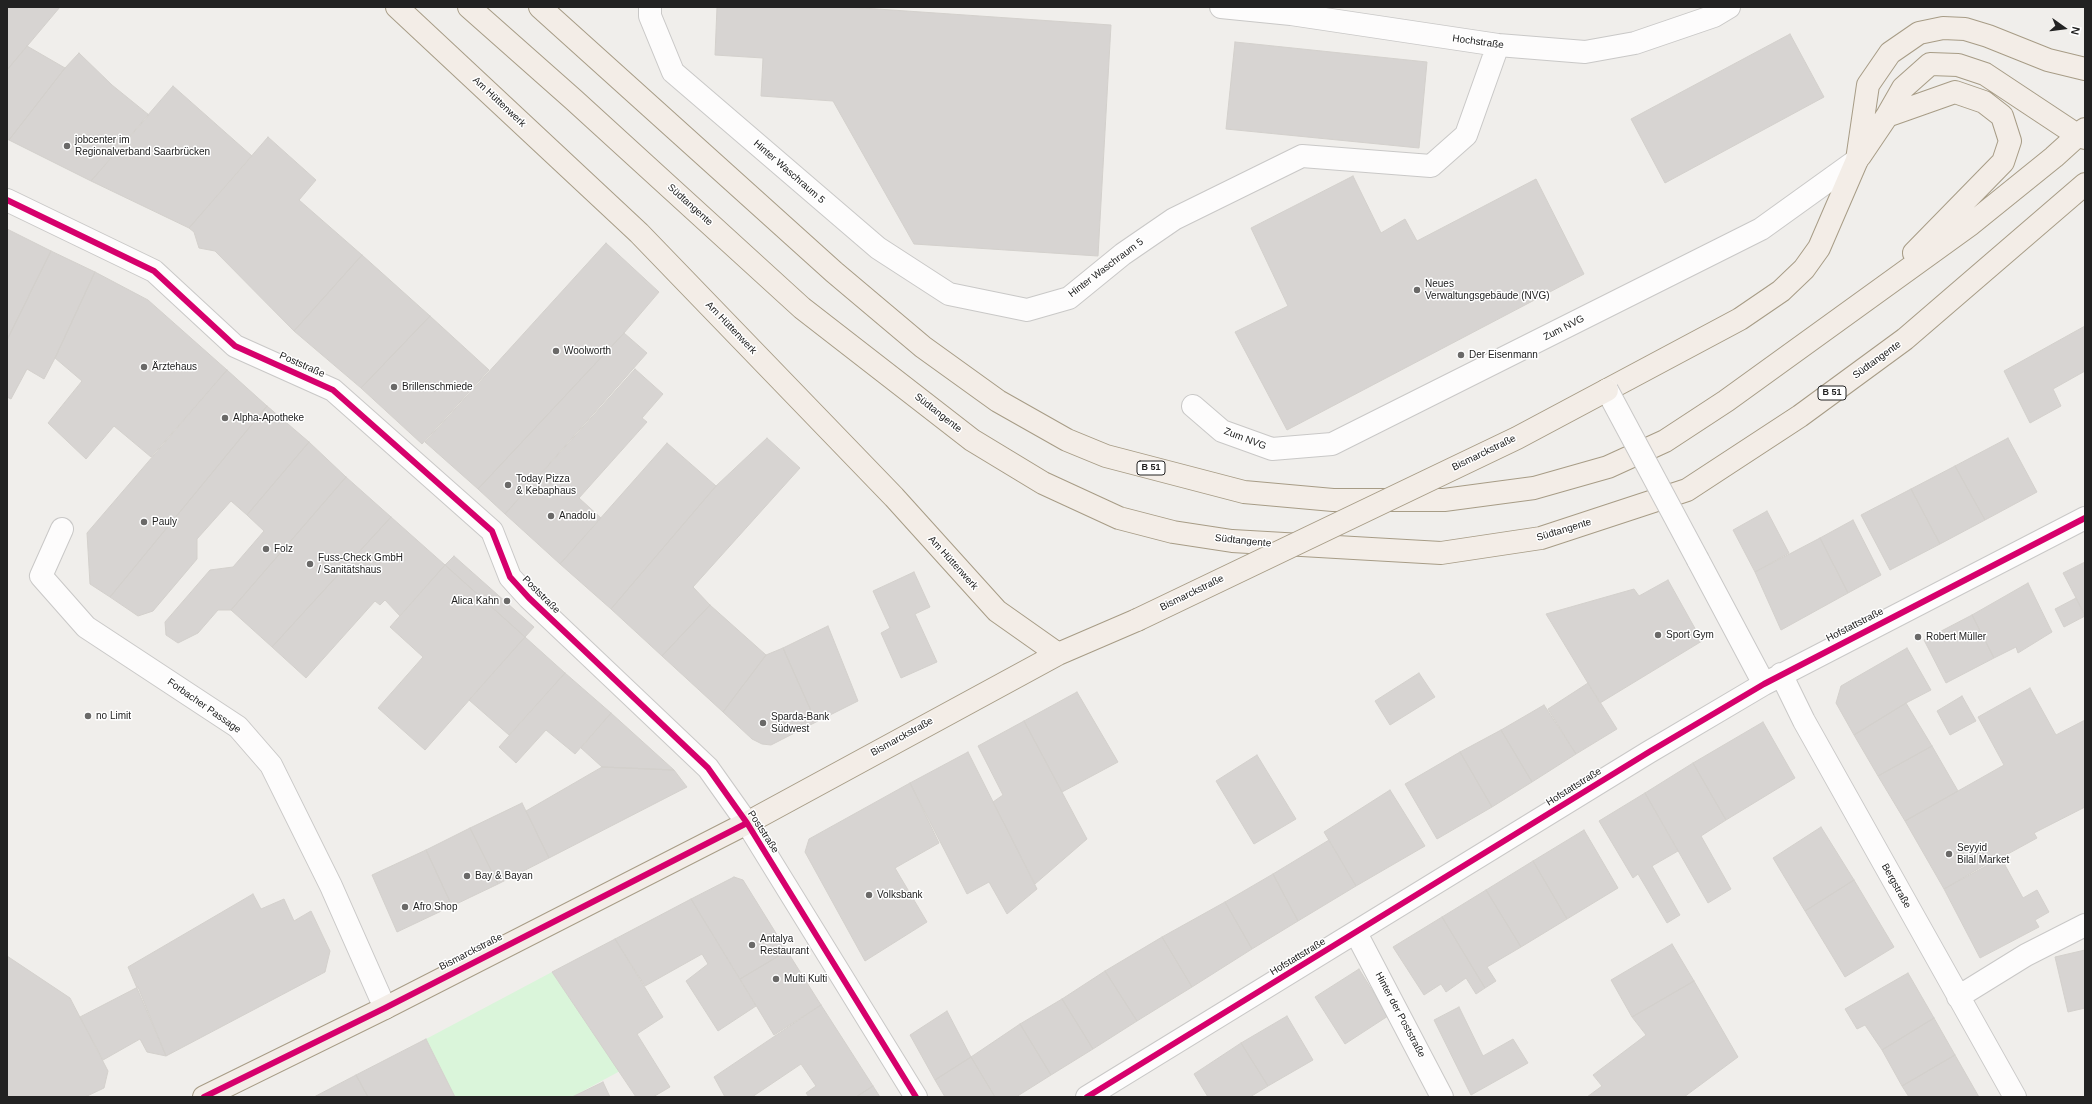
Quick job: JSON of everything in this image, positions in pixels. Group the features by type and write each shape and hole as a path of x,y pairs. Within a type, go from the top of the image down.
{"main road":[{"name":"Am Hüttenwerk","path":"397,7 639,233 894,497 998,611 1058,654"},
{"name":"Südtangente","path":"469,7 574,100 802,308 972,440 1043,483 1119,518 1173,532 1232,541 1441,553 1541,538 1687,490 1800,416 1905,339 2085,184"},
{"name":"B 51","path":"540,7 834,272 923,347 998,401 1067,440 1106,456 1244,492 1333,500 1444,500 1534,488 1608,467 1665,441 1726,401 1971,224 2082,134"},
{"path":"1857,160 1868,85 1890,53 1919,33 1943,28 1965,29 1988,36 2048,60 2085,69"},
{"path":"1857,160 1904,88 1930,64 1958,65 1985,74 2082,134"},
{"path":"1866,300 2003,162 2010,141 2002,116 1984,102 1955,92 1887,116"},
{"name":"Bismarckstraße","path":"204,1097 385,1008 747,823 1058,654 1137,620 1517,438 1740,319 1781,291 1804,270 1820,248 1857,160"}],"street":[{"name":"Hinter Waschraum 5","path":"650,7 650,16 673,72 878,248 949,294 1027,310 1069,298 1122,254 1174,219 1302,156 1431,166 1466,135 1498,45"},
{"name":"Hochstraße","path":"1221,7 1291,14 1498,45 1584,52 1635,42 1714,16 1729,7"},
{"name":"Zum NVG","path":"1193,406 1222,431 1272,449 1332,444 1761,229 1857,160"},
{"name":"Poststraße","path":"7,200 154,271 235,346 333,390 492,531 510,577 535,604 708,768 747,823 916,1097"},
{"name":"Bergstraße","path":"1607,390 1698,560 1772,679 1804,721 2015,1097"},
{"name":"Hofstattstraße","path":"1087,1097 1649,752 1772,679 2085,518"},
{"name":"Forbacher Passage","path":"62,529 41,576 86,627 238,727 271,765 331,886 385,1008"},
{"path":"1958,996 2026,955 2085,925"},
{"name":"Hinter der Poststraße","path":"1356,933 1442,1097"}],"green space":[{"path":"552,972 620,1071 572,1097 455,1097 426,1039"}],"building":[{"path":"7,7 60,7 7,70"},
{"path":"717,7 848,7 1111,25 1098,256 914,244 833,101 761,96 763,58 715,55"},
{"path":"1790,34 1824,97 1665,183 1631,119"},
{"path":"1235,42 1427,62 1419,148 1226,129"},
{"path":"27,46 65,68 9,140 7,139 7,70"},
{"path":"79,53 112,85 149,115 91,181 9,140 65,68"},
{"path":"173,86 252,156 189,228 91,181"},
{"path":"268,137 316,180 299,200 362,255 294,331 215,251 199,248 194,232 189,228"},
{"name":"Neues Verwaltungsgebäude (NVG)","path":"1353,176 1381,233 1405,219 1417,241 1536,179 1584,274 1287,430 1235,332 1288,306 1251,228"},
{"path":"7,229 51,251 7,340"},
{"name":"Woolworth","path":"606,243 659,292 624,333 478,489 425,442"},
{"path":"51,251 95,272 44,379 27,369 11,399 7,397 7,340"},
{"path":"362,255 430,316 361,388 294,331"},
{"name":"Ärztehaus","path":"95,272 148,300 227,370 151,457 114,426 86,459 48,423 82,381 55,358"},
{"path":"430,316 489,370 422,444 361,388"},
{"path":"2085,326 2085,371 2053,389 2061,406 2030,423 2004,371"},
{"path":"624,333 647,353 505,514 478,489"},
{"path":"635,369 663,394 642,418 647,422 579,498 601,518 560,564 505,514"},
{"path":"227,370 267,406 110,597 90,584 87,533"},
{"path":"267,406 309,442 247,515 231,501 197,539 197,559 153,611 138,616 110,597"},
{"path":"767,438 800,468 693,587 710,605 662,656 611,609 716,486"},
{"path":"2008,438 2037,492 1985,520 1955,466"},
{"name":"Folz","path":"309,442 346,477 231,610 218,610 198,633 178,643 166,635 165,622 210,570 233,567 264,531 247,515"},
{"path":"667,443 716,486 611,609 560,564"},
{"path":"1955,466 1985,520 1940,544 1911,489"},
{"name":"Fuss-Check GmbH / Sanitätshaus","path":"346,477 391,517 272,647 231,610"},
{"path":"1911,489 1940,544 1890,570 1861,515"},
{"path":"1767,511 1789,553 1755,572 1733,530"},
{"path":"391,517 445,565 400,616 385,600 380,605 375,601 306,678 272,647"},
{"path":"1853,520 1881,575 1848,593 1820,538"},
{"path":"1820,538 1848,593 1781,630 1755,572"},
{"path":"454,556 534,627 525,637 445,565"},
{"path":"2085,562 2085,615 2063,573"},
{"path":"445,565 525,637 425,750 378,708 423,657 390,627"},
{"path":"914,572 930,607 915,614 937,662 901,678 881,633 890,628 873,591"},
{"path":"1668,580 1702,641 1600,703 1546,614 1634,589 1639,596"},
{"path":"2028,583 2052,632 2018,653 2016,647 1994,658 1972,615"},
{"path":"2076,598 2085,616 2064,627 2055,609"},
{"path":"710,605 766,655 723,712 662,656"},
{"path":"1972,615 1994,658 1946,683 1924,640"},
{"path":"828,626 858,701 816,722 783,648"},
{"path":"525,637 565,673 509,735 469,700"},
{"path":"783,648 816,722 771,745 762,744 752,739 723,712 766,655"},
{"path":"1907,648 1931,690 1906,703 1854,735 1836,703 1841,686"},
{"path":"565,673 611,713 575,754 546,730 516,763 499,747"},
{"path":"1419,673 1435,697 1390,725 1375,701"},
{"path":"1588,683 1617,729 1576,754 1548,709"},
{"path":"2030,688 2056,735 2085,720 2085,807 2034,833 2037,838 1944,889 1905,821 2004,765 1978,717"},
{"path":"1077,692 1118,762 1062,792 1024,721"},
{"path":"1962,696 1976,721 1950,735 1937,711"},
{"path":"1906,703 1932,746 1878,776 1854,735"},
{"path":"1544,705 1576,754 1532,782 1501,730"},
{"path":"611,713 674,770 602,767 581,748"},
{"path":"1024,721 1087,839 1035,884 993,802 1003,795 978,746"},
{"path":"1763,722 1795,778 1726,820 1693,763"},
{"path":"1501,730 1532,782 1492,807 1460,752"},
{"path":"1932,746 1958,791 1905,821 1878,776"},
{"path":"968,752 1037,889 1007,914 989,882 967,894 910,783"},
{"path":"1460,752 1492,807 1437,839 1405,784"},
{"path":"1257,755 1296,819 1254,844 1216,781"},
{"path":"1693,763 1726,820 1701,836 1731,889 1708,903 1645,793"},
{"path":"602,767 674,770 687,787 549,858 526,811"},
{"name":"Volksbank","path":"910,783 939,843 895,868 927,922 865,961 805,852 809,839"},
{"path":"1390,790 1425,846 1356,886 1324,832"},
{"path":"1645,793 1678,851 1652,866 1680,915 1667,923 1638,874 1633,878 1599,821"},
{"path":"522,803 549,858 498,884 470,828"},
{"path":"1821,827 1854,880 1805,911 1773,858"},
{"path":"470,828 498,884 452,906 426,850"},
{"path":"1584,830 1618,888 1567,919 1533,861"},
{"path":"1329,840 1356,886 1298,921 1273,874"},
{"path":"426,850 452,906 397,932 372,875"},
{"path":"2000,856 2023,898 2037,890 2049,912 2035,920 2039,927 1980,958 1944,889"},
{"path":"1533,861 1567,919 1521,947 1486,890"},
{"path":"1273,874 1298,921 1252,949 1225,902"},
{"path":"734,877 743,880 787,951 740,979 691,899"},
{"path":"1854,880 1894,947 1845,977 1805,911"},
{"path":"1486,890 1521,947 1487,967 1496,981 1485,988 1442,917"},
{"path":"253,894 261,909 284,899 294,921 311,911 330,951 325,972 166,1056 128,967"},
{"path":"691,899 756,1006 718,1031 686,981 708,964 702,954 645,986 615,939"},
{"path":"1225,902 1252,949 1192,987 1162,937"},
{"path":"1442,917 1485,988 1476,994 1466,978 1446,992 1441,984 1424,995 1393,947"},
{"path":"1162,937 1192,987 1137,1021 1105,971"},
{"path":"615,939 663,1017 637,1034 670,1087 653,1097 636,1097 552,972"},
{"path":"1672,944 1694,981 1632,1017 1611,980"},
{"path":"2085,950 2085,1008 2068,1012 2055,957"},
{"path":"787,951 821,1005 774,1035 740,979"},
{"path":"7,956 70,998 108,1071 104,1088 85,1097 7,1097"},
{"path":"1359,969 1388,1016 1345,1044 1315,997"},
{"path":"1105,971 1137,1021 1093,1049 1062,999"},
{"path":"1908,973 1934,1018 1882,1050 1865,1025 1857,1029 1845,1009"},
{"path":"1694,981 1738,1057 1684,1097 1587,1097 1602,1086 1593,1075 1646,1035 1632,1017"},
{"path":"138,987 166,1056 147,1052 140,1039 103,1060 80,1017"},
{"path":"1062,999 1093,1049 1051,1075 1020,1024"},
{"path":"821,1005 873,1086 856,1097 809,1097 806,1093 816,1086 801,1064 752,1097 725,1097 714,1077"},
{"path":"1459,1007 1483,1056 1513,1039 1528,1063 1471,1095 1434,1020"},
{"path":"947,1011 971,1057 935,1080 910,1035"},
{"path":"1287,1016 1313,1060 1268,1086 1241,1043"},
{"path":"1934,1018 1955,1055 1902,1086 1882,1050"},
{"path":"1020,1024 1051,1075 1016,1097 995,1097 971,1057"},
{"path":"426,1039 455,1097 368,1097 356,1075"},
{"path":"1241,1043 1268,1086 1250,1097 1208,1097 1194,1074"},
{"path":"1955,1055 1979,1097 1909,1097 1902,1086"},
{"path":"971,1057 995,1097 945,1097 935,1080"},
{"path":"356,1075 368,1097 314,1097"},
{"path":"603,1082 610,1097 572,1097"},
{"path":"873,1086 880,1097 856,1097"}],"cycle path":[{"path":"7,200 154,271 235,346 333,390 492,531 510,577 529,598 708,768 747,823 916,1097"},
{"path":"1087,1097 1649,752 1764,684 2085,518"},
{"path":"204,1097 385,1008 747,823"}],"place":[{"name":"jobcenter im Regionalverband Saarbrücken","path":"67,146"},
{"name":"Neues Verwaltungsgebäude (NVG)","path":"1417,290"},
{"name":"Woolworth","path":"556,351"},
{"name":"Der Eisenmann","path":"1461,355"},
{"name":"Ärztehaus","path":"144,367"},
{"name":"Brillenschmiede","path":"394,387"},
{"name":"Alpha-Apotheke","path":"225,418"},
{"name":"Today Pizza & Kebaphaus","path":"508,485"},
{"name":"Anadolu","path":"551,516"},
{"name":"Pauly","path":"144,522"},
{"name":"Folz","path":"266,549"},
{"name":"Fuss-Check GmbH / Sanitätshaus","path":"310,564"},
{"name":"Alica Kahn","path":"507,601"},
{"name":"Sport Gym","path":"1658,635"},
{"name":"Robert Müller","path":"1918,637"},
{"name":"no Limit","path":"88,716"},
{"name":"Sparda-Bank Südwest","path":"763,723"},
{"name":"Seyyid Bilal Market","path":"1949,854"},
{"name":"Bay & Bayan","path":"467,876"},
{"name":"Volksbank","path":"869,895"},
{"name":"Afro Shop","path":"405,907"},
{"name":"Antalya Restaurant","path":"752,945"},
{"name":"Multi Kulti","path":"776,979"}]}
